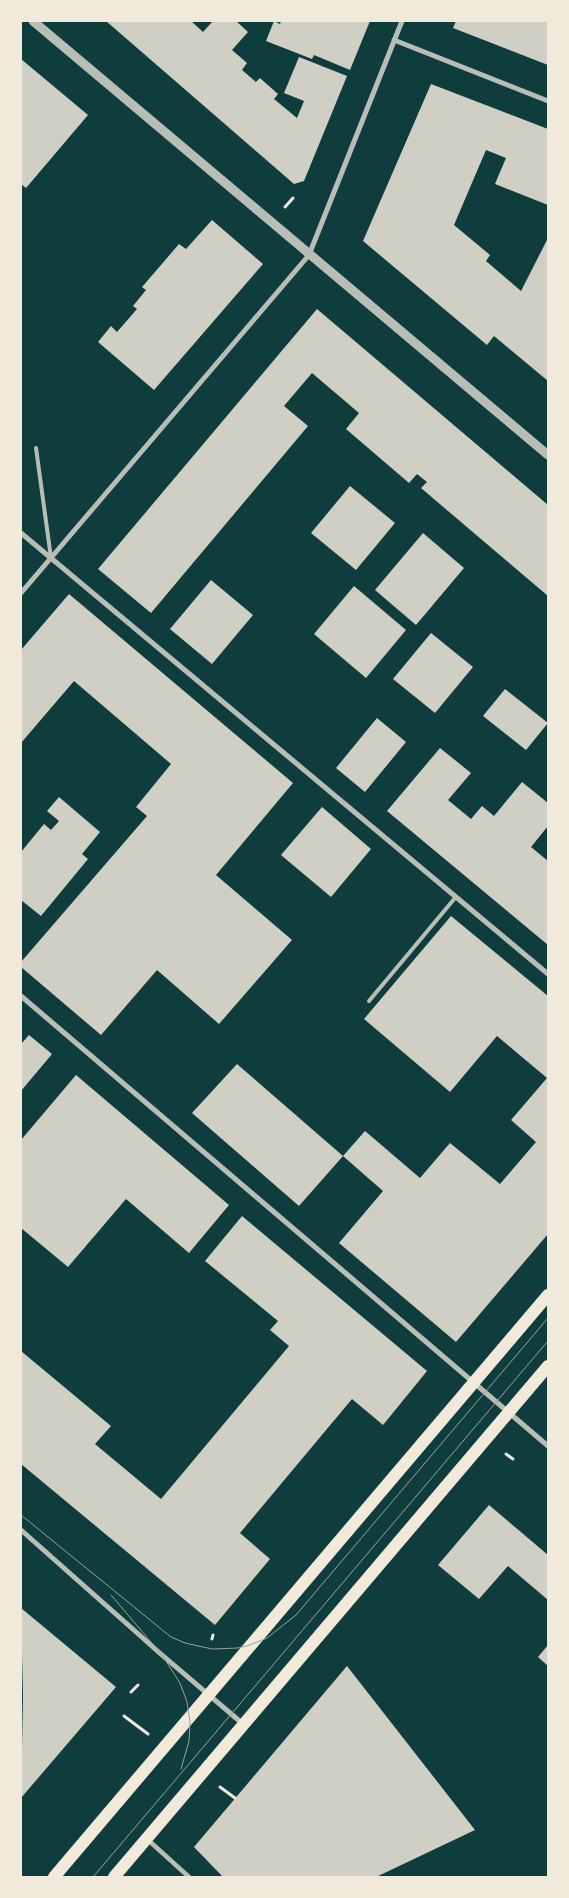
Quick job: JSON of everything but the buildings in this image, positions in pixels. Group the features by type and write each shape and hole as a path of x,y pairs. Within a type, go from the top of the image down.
{"main road":[{"path":"54,1877 548,1295"},
{"path":"114,1877 548,1366"}],"street":[{"path":"33,21 308,255 548,455"},
{"path":"21,593 308,255 402,21"},
{"path":"394,40 548,101"},
{"path":"21,533 548,974"},
{"path":"21,996 548,1446"},
{"path":"21,1530 244,1724"},
{"path":"146,1838 189,1877"}],"lane":[{"path":"36,448 51,558"},
{"path":"369,1001 455,898"}],"path":[{"path":"284,207 293,198"},
{"path":"506,1454 513,1459"},
{"path":"131,1692 138,1685"},
{"path":"124,1716 148,1734"},
{"path":"218,1785 235,1798"}],"tram line":[{"path":"21,1515 171,1637 185,1643 212,1649 238,1648 250,1645 267,1638 296,1615 548,1318"},
{"path":"93,1877 548,1341"},
{"path":"111,1595 162,1655 180,1683 187,1702 190,1722 189,1741 181,1769"}]}
